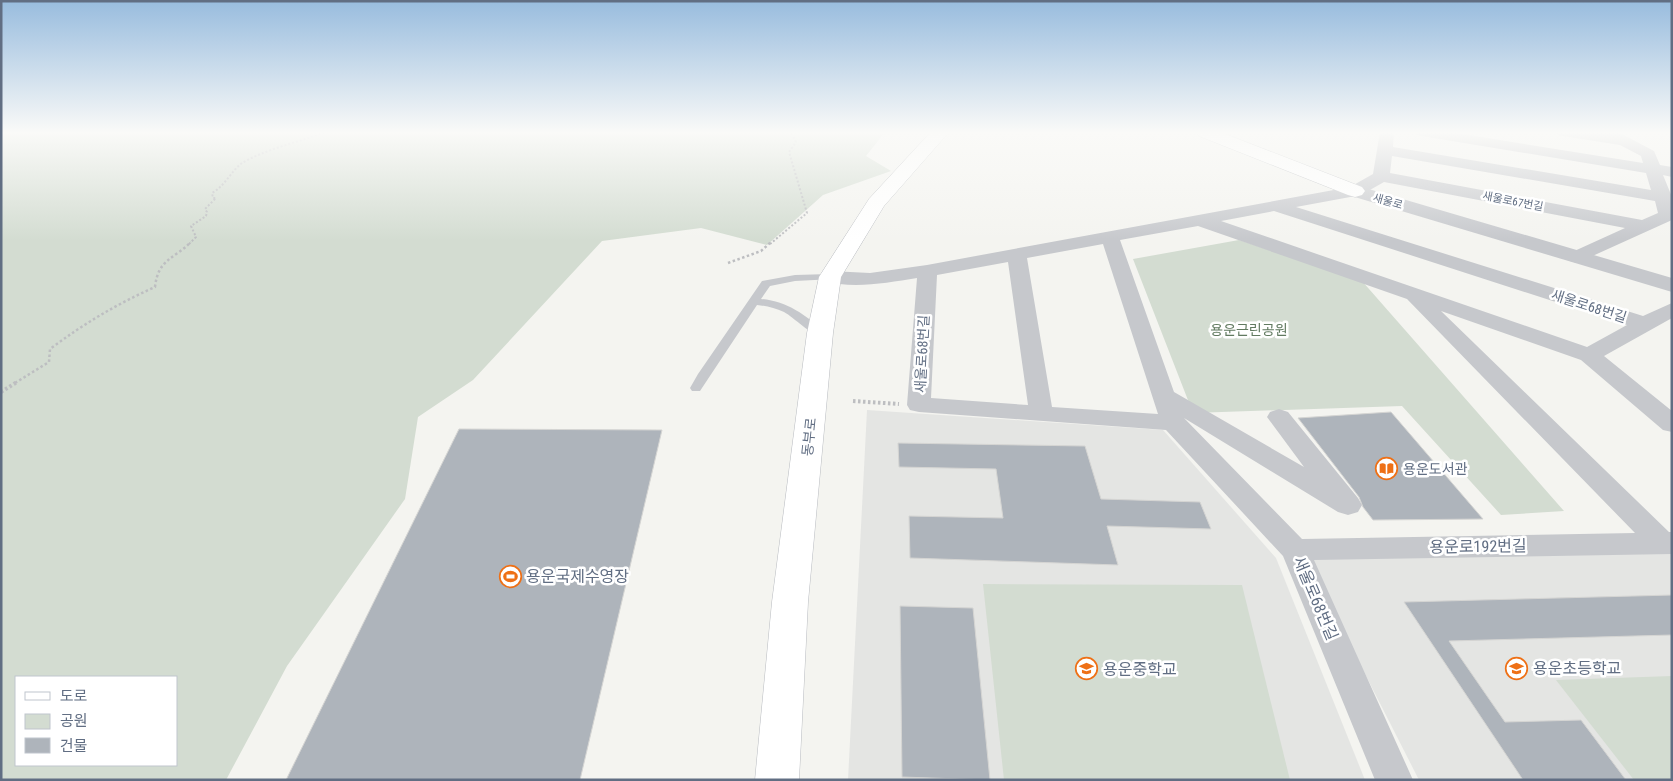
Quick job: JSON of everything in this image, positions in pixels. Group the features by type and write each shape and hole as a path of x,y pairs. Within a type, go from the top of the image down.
{"main road":[{"name":"동부로","path":"777,780 790,602 820,333 830,277 876,203 907,168"},
{"name":"새울로","path":"1298,168 1355,191"}],"street":[{"path":"1355,191 1374,182 1381,176 1382,168"},
{"path":"1494,168 1663,197"},
{"path":"1651,168 1672,172"},
{"path":"1577,257 1668,214 1654,169"},
{"name":"새울로67번길","path":"1381,176 1644,226"},
{"name":"새울로68번길","path":"830,277 870,279 927,271 1355,191"},
{"name":"새울로","path":"1355,191 1672,285"},
{"name":"새울로68번길","path":"1274,206 1646,324"},
{"name":"용운로192번길","path":"1198,220 1589,355 1672,424"},
{"name":"새울로68번길","path":"1110,237 1166,397 1173,423 1295,550 1394,780"},
{"path":"1016,254 1041,413"},
{"name":"새울로68번길","path":"927,271 919,405 1173,423"},
{"name":"용운로192번길","path":"1413,295 1667,543"},
{"path":"1589,355 1672,309"},
{"path":"1166,397 1348,505 1279,418"},
{"name":"용운로192번길","path":"1295,550 1667,543"}],"lane":[{"path":"696,388 711,362 755,302 766,283 795,278 830,277"},
{"path":"755,302 771,303 790,309 820,333"}],"path":[{"path":"1,392 49,362 50,349 90,320 119,303 155,287 156,279 163,265 170,257 184,249 196,237 191,226 206,216 208,212 205,209 216,198 213,198 212,194 222,187 237,168"},
{"path":"728,263 761,251 807,213 799,181 793,168"},
{"path":"853,401 919,405"}],"shaded area":[{"name":"용운중학교","path":"867,410 1163,430 1276,558 1365,780 848,780"},
{"name":"용운초등학교","path":"1672,550 1672,780 1419,780 1305,556"}],"green space":[{"path":"1,168 887,168 891,171 823,195 767,245 701,228 602,241 473,380 418,417 405,499 287,666 226,780 1,780"},
{"name":"용운근린공원","path":"1239,240 1362,281 1564,511 1501,515 1402,406 1193,413 1133,259"},
{"path":"983,584 1242,585 1290,780 1004,780"},
{"path":"1672,676 1672,780 1634,780 1556,680"}],"building":[{"name":"용운도서관","path":"1391,412 1483,519 1373,520 1363,507 1359,497 1298,418"},
{"path":"459,429 662,430 580,780 286,780"},
{"path":"898,443 1085,446 1101,499 1200,502 1211,529 1107,526 1118,565 910,558 909,516 1003,518 996,469 899,467"},
{"path":"1672,595 1672,635 1449,641 1505,722 1581,720 1626,780 1523,780 1404,602"},
{"path":"900,606 973,608 990,780 902,777"}],"place":[{"name":"용운도서관","path":"1387,469"},
{"name":"용운국제수영장","path":"510,576"},
{"name":"용운초등학교","path":"1517,668"},
{"name":"용운중학교","path":"1087,669"}]}
